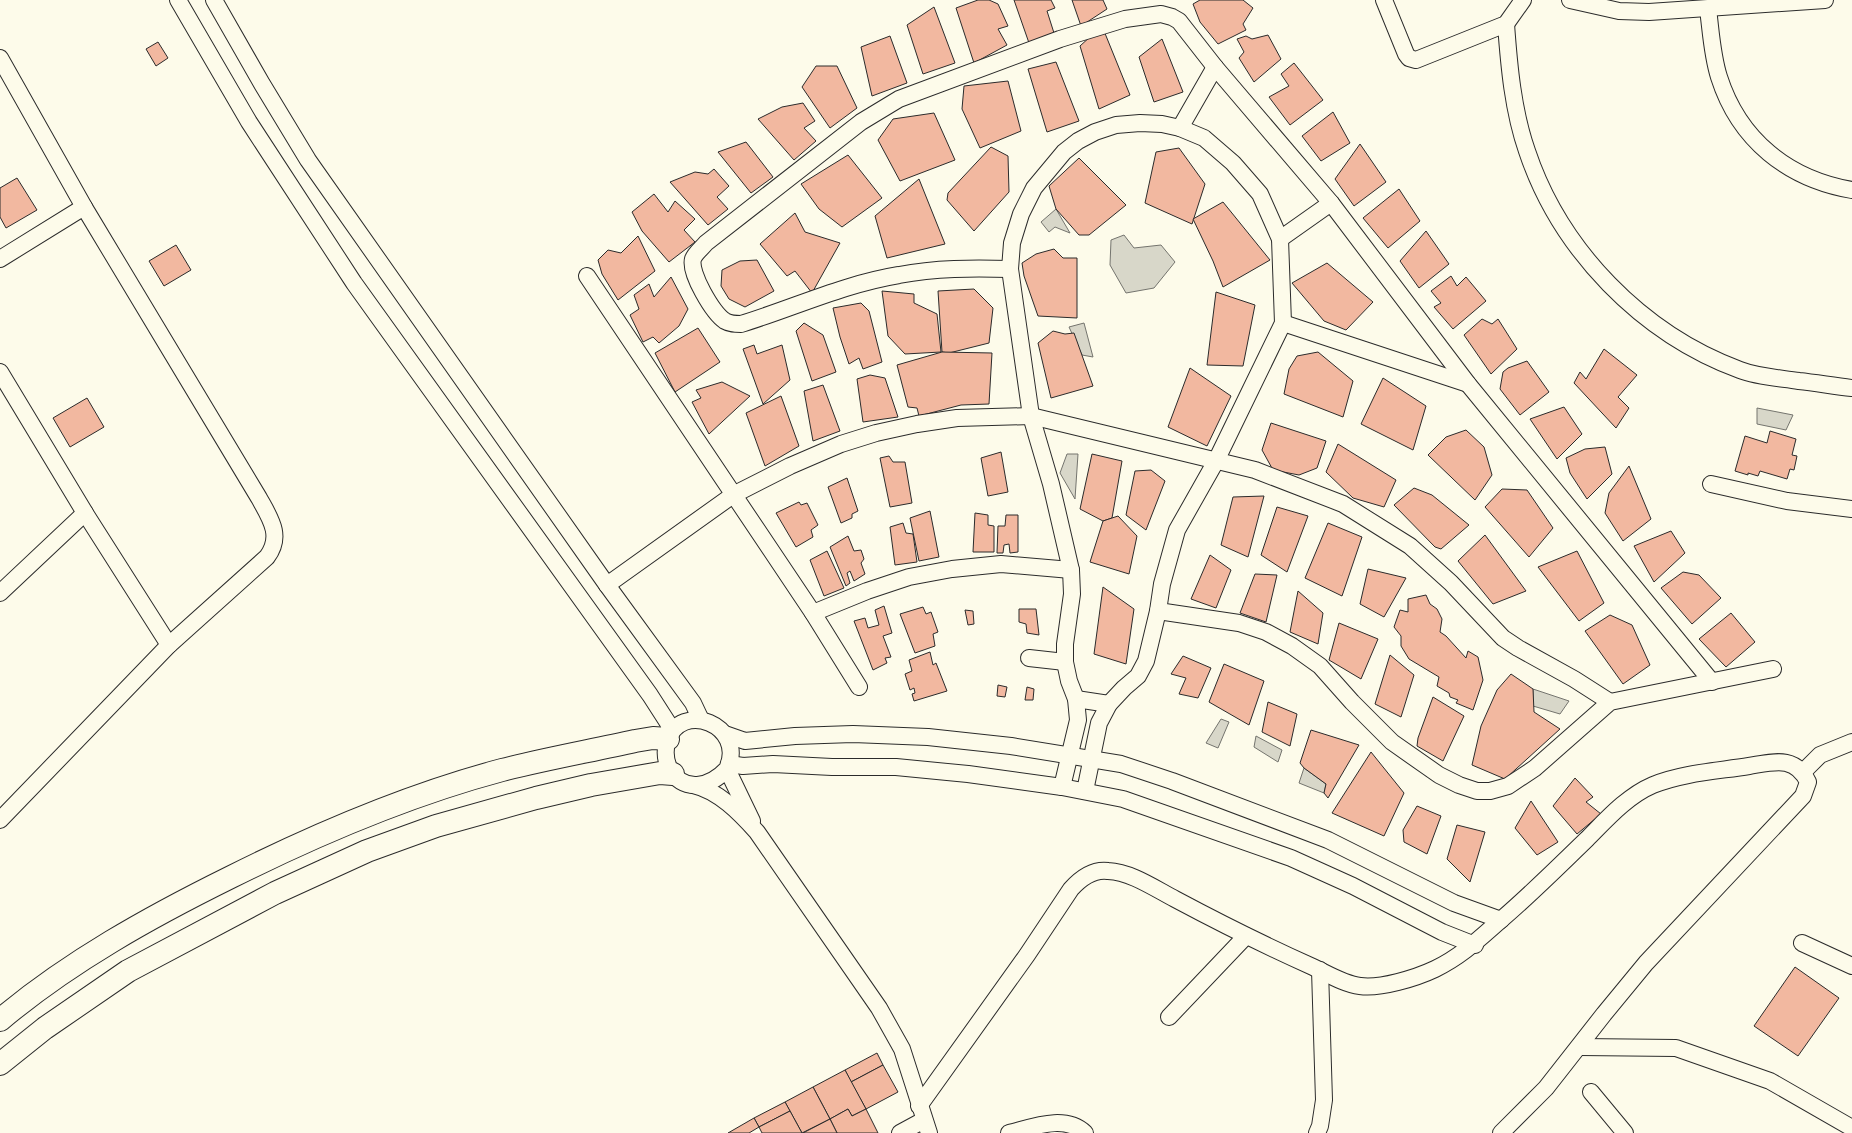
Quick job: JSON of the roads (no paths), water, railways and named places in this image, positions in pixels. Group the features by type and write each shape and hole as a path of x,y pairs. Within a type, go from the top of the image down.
{"street":[{"path":"178,0 249,122 354,283 650,695 668,723 670,736 666,757 673,774 682,781 705,788 743,816 757,832 879,1008 902,1049 924,1120"},
{"path":"214,0 308,160 607,585 694,703 701,720"},
{"path":"1384,0 1406,54 1412,60 1423,59 1506,24 1523,0"},
{"path":"1570,0 1603,8 1632,12 1708,9 1825,0"},
{"path":"1708,9 1714,59 1719,77 1737,116 1753,138 1774,158 1795,172 1817,182 1852,190"},
{"path":"1010,269 933,269 897,275 866,283 741,324 731,324 724,321 716,312 696,278 693,264 694,257 706,243 861,122 882,108 924,88 1060,39 1125,20 1156,14 1168,15 1180,21 1215,67 1331,203 1468,384 1712,682"},
{"path":"1506,24 1522,136 1536,175 1568,235 1612,287 1660,328 1696,350 1741,371 1768,377 1852,388"},
{"path":"0,58 84,207 270,517 275,541 273,550 267,557 169,645 0,820"},
{"path":"1180,128 1215,67"},
{"path":"1062,787 1078,720 1076,699 1069,681 1065,662 1065,644 1072,594 1071,570 1051,484 1031,416 1010,269 1012,242 1034,188 1064,152 1078,141 1095,132 1116,125 1162,124 1180,128 1204,138 1233,163 1260,194 1280,239 1283,323 1216,461 1177,530 1162,584 1158,611 1146,661 1138,676 1109,704 1099,723 1085,791"},
{"path":"1280,239 1331,203"},
{"path":"0,259 84,207"},
{"path":"587,276 813,613 859,687"},
{"path":"1283,323 1468,384"},
{"path":"0,372 85,513 169,645"},
{"path":"607,585 733,495 824,451 876,433 917,424 957,418 1031,416 1255,470 1307,488 1343,504 1410,546 1451,583 1504,638 1610,702"},
{"path":"1711,484 1787,500 1852,509"},
{"path":"0,593 85,513"},
{"path":"813,613 867,590 908,577 952,569 1001,564 1071,570"},
{"path":"1158,611 1239,623 1266,632 1292,646 1320,666 1352,702 1392,742 1439,775 1459,785 1477,790 1490,790 1508,786 1535,768 1610,702 1773,669"},
{"path":"1029,658 1065,662"},
{"path":"1076,699 1109,704"},
{"path":"0,1020 34,993 136,927 227,879 322,834 377,811 445,787 501,770 635,741 670,736 684,722 701,720 715,724 725,734 731,754 728,766 718,778 706,784 693,785"},
{"path":"725,734 744,741 795,736 853,734 928,737 1070,755 1121,764 1172,781 1328,840 1454,903 1501,920"},
{"path":"1803,772 1820,755 1852,742"},
{"path":"900,1133 924,1120 1027,955 1071,889 1079,880 1092,873 1106,870 1144,882 1246,936 1320,970 1358,986 1376,986 1424,974 1452,960 1475,945 1535,890 1619,808 1653,785 1698,774 1770,763 1789,762 1803,772 1808,782 1803,796 1646,963 1546,1088 1500,1133"},
{"path":"728,766 773,764 832,767 896,767 968,774 1062,787 1132,802 1291,858 1353,886 1442,932 1475,945"},
{"path":"728,766 757,832"},
{"path":"0,1064 45,1028 128,971 275,893 367,851 436,826 536,798 591,785 660,773 673,774"},
{"path":"1169,1017 1246,936"},
{"path":"1802,943 1850,962"},
{"path":"1317,1133 1324,1100 1320,970"},
{"path":"1580,1047 1676,1048 1770,1081 1852,1128"},
{"path":"1591,1092 1625,1133"},
{"path":"1009,1133 1048,1124 1069,1124 1079,1127 1085,1133"}]}
